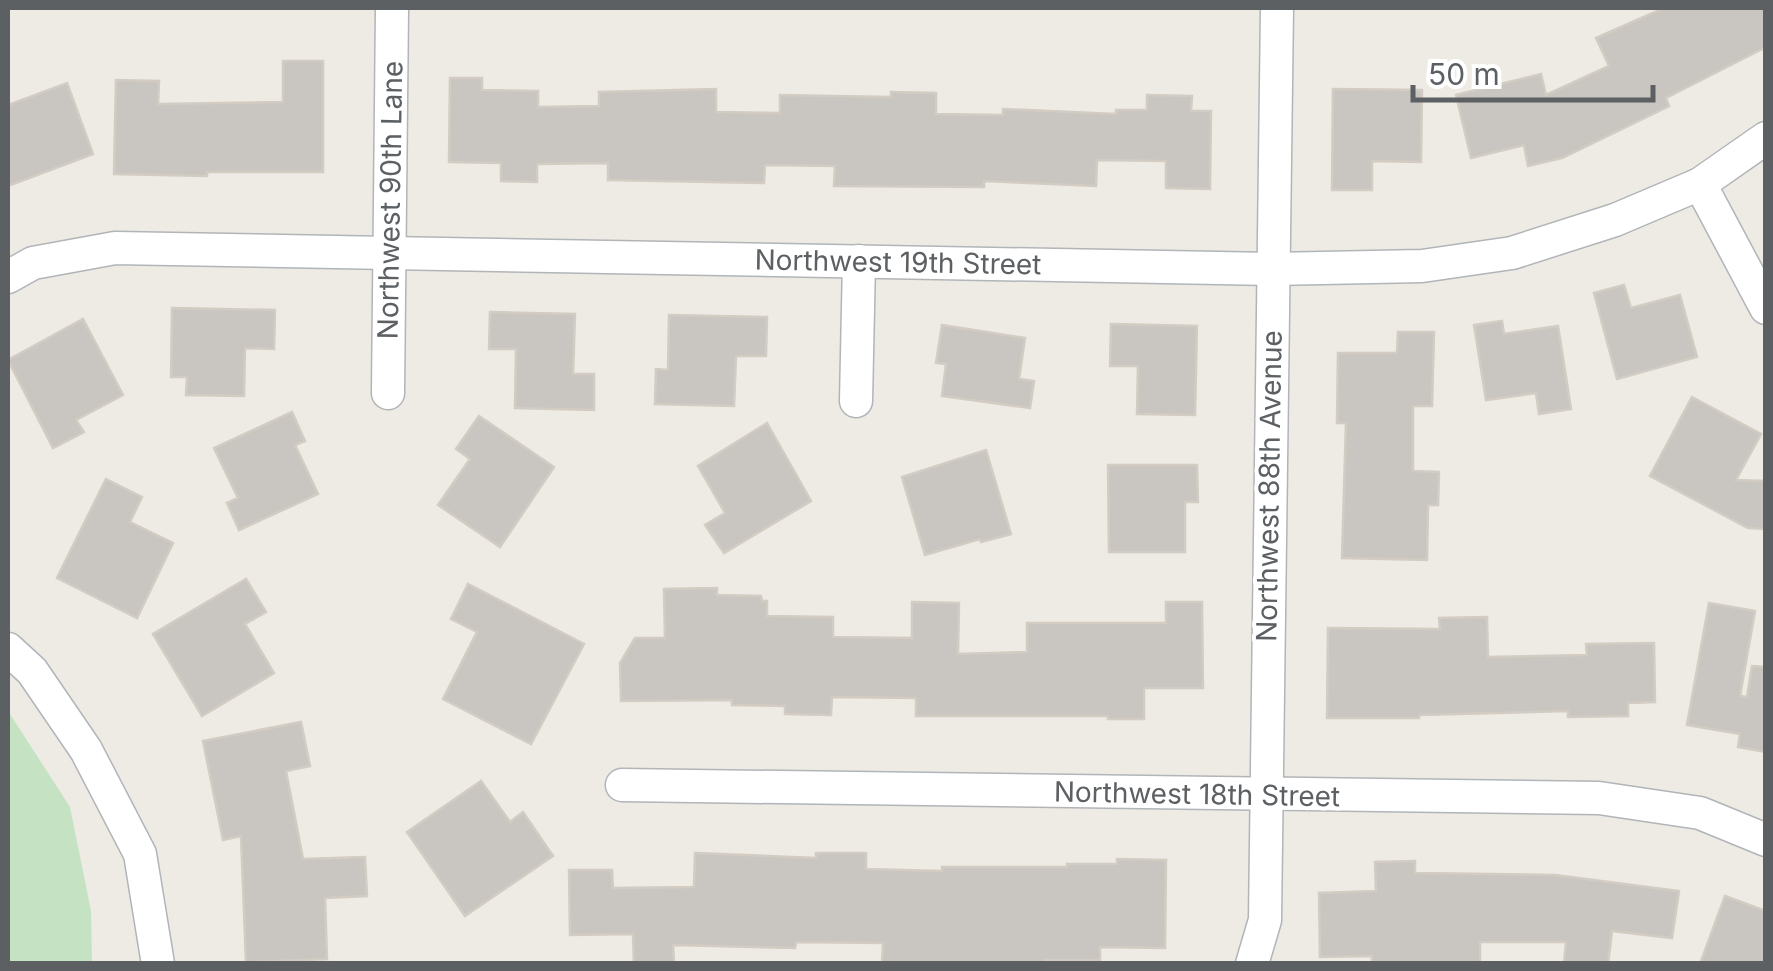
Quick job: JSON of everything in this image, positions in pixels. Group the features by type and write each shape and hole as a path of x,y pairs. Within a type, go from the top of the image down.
{"street":[{"name":"Northwest 90th Lane","path":"388,394 392,8"},
{"name":"Northwest 88th Avenue","path":"1252,964 1265,920 1277,8"},
{"name":"Northwest 19th Street","path":"8,277 33,263 115,248 1272,268 1422,266 1512,253 1615,220 1700,184 1766,138"},
{"path":"1700,184 1766,308"},
{"path":"856,402 859,260"},
{"path":"8,650 32,670 86,750 140,854 158,964"},
{"name":"Northwest 18th Street","path":"622,785 1600,798 1700,813 1766,840"}],"green space":[{"path":"8,711 70,807 91,911 92,963 8,963"}],"building":[{"path":"1664,8 1766,8 1766,47 1666,98 1669,106 1562,158 1528,166 1524,145 1471,158 1456,95 1541,74 1546,95 1609,66 1596,38"},
{"path":"283,61 323,61 323,172 114,174 116,80 159,81 158,104 283,102"},
{"path":"450,78 482,78 482,90 538,91 538,107 599,106 599,92 716,89 716,112 780,113 780,95 891,97 891,92 936,93 936,114 1003,115 1003,109 1116,114 1116,110 1147,110 1147,95 1192,96 1191,111 1211,111 1210,189 1166,188 1166,161 1097,160 1096,186 984,181 984,187 834,186 835,166 765,165 764,183 608,180 608,163 537,164 537,182 501,181 501,163 449,162"},
{"path":"67,83 93,154 8,186 8,105"},
{"path":"1333,89 1422,90 1421,162 1372,161 1372,190 1332,190"},
{"path":"1624,285 1631,308 1680,295 1697,357 1617,379 1594,293"},
{"path":"172,308 275,310 274,349 245,348 244,396 186,395 187,377 171,377"},
{"path":"490,312 575,314 573,374 594,374 594,410 515,408 516,349 489,349"},
{"path":"669,315 767,317 766,356 736,356 734,406 655,404 656,369 668,370"},
{"path":"83,319 123,395 76,420 84,432 53,448 8,360"},
{"path":"1502,321 1504,334 1558,326 1571,409 1539,414 1536,393 1486,400 1474,325"},
{"path":"1111,324 1197,326 1195,415 1137,414 1138,366 1110,366"},
{"path":"942,325 1025,338 1019,379 1034,381 1030,408 942,396 946,364 936,363"},
{"path":"1398,332 1434,332 1432,406 1413,406 1413,471 1439,472 1438,505 1428,505 1427,560 1342,558 1346,423 1337,423 1338,353 1397,353"},
{"path":"1692,397 1761,434 1736,480 1766,481 1766,529 1748,528 1650,476"},
{"path":"292,412 305,441 295,445 318,494 239,530 227,503 238,498 214,448"},
{"path":"479,416 554,467 500,547 438,505 470,459 456,449"},
{"path":"767,423 811,501 724,553 705,525 725,513 698,466"},
{"path":"986,450 1011,534 925,555 902,477"},
{"path":"1108,465 1197,465 1198,502 1185,502 1185,552 1109,552"},
{"path":"106,479 142,497 130,522 173,543 137,618 57,578"},
{"path":"246,579 266,612 245,624 274,673 202,716 153,634"},
{"path":"468,584 584,644 531,744 443,699 477,632 451,619"},
{"path":"717,588 717,595 761,596 762,601 767,601 767,616 833,617 833,637 912,638 912,602 959,603 958,654 1027,652 1027,623 1166,623 1166,602 1202,602 1203,688 1144,688 1144,719 916,716 916,698 832,697 831,715 785,714 785,706 732,705 732,700 621,701 620,663 635,638 665,638 664,589"},
{"path":"1709,603 1755,611 1740,696 1747,697 1752,666 1766,667 1766,752 1738,747 1740,734 1687,725"},
{"path":"1487,617 1488,657 1587,655 1586,644 1654,643 1655,702 1628,703 1628,716 1568,717 1568,711 1327,718 1328,628 1440,629 1439,618"},
{"path":"301,722 310,766 286,771 303,859 365,857 367,896 325,898 327,959 246,962 241,836 223,840 203,741"},
{"path":"481,781 510,822 523,812 553,856 465,916 407,832"},
{"path":"695,853 816,858 816,853 866,853 866,869 942,871 942,867 1067,867 1117,864 1117,859 1166,860 1165,948 1100,947 1100,960 1044,960 1044,964 882,964 883,943 796,942 795,948 673,945 674,964 634,964 633,934 570,935 569,870 612,870 613,888 694,887"},
{"path":"1415,861 1415,873 1555,875 1679,891 1672,938 1612,931 1608,964 1564,964 1566,942 1480,942 1480,964 1372,964 1372,956 1320,957 1319,893 1376,891 1375,862"},
{"path":"1725,896 1766,911 1766,964 1700,964"}]}
